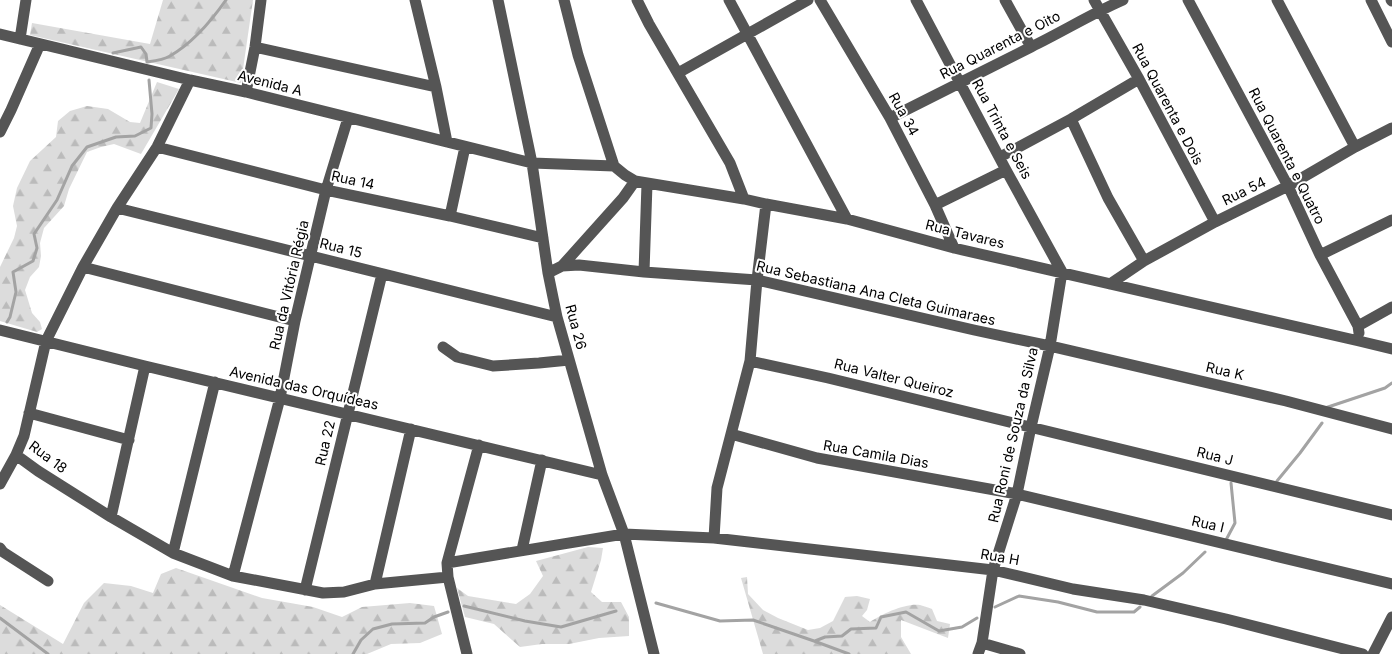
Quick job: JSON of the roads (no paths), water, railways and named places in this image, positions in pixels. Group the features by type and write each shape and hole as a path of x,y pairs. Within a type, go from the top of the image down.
{"street":[{"path":"20,39 26,0"},
{"path":"246,92 255,47 260,0"},
{"path":"415,0 447,142"},
{"name":"Rua 26","path":"498,0 532,163 548,273 557,317 602,474 624,534 654,654"},
{"path":"532,163 614,166 578,55 564,0"},
{"path":"637,0 730,163 744,199"},
{"path":"729,0 847,219"},
{"path":"678,73 808,0"},
{"name":"Rua 34","path":"820,0 890,118 935,205 954,248"},
{"name":"Rua Trinta e Seis","path":"916,0 1062,272"},
{"path":"1005,0 1031,47"},
{"name":"Rua Quarenta e Oito","path":"890,118 1031,47 1097,5 1123,0"},
{"name":"Rua Quarenta e Quatro","path":"1188,0 1288,186 1320,255 1358,326"},
{"path":"1277,0 1355,147"},
{"path":"1371,0 1392,42"},
{"name":"Rua Quarenta e Dois","path":"1097,5 1139,79 1215,222"},
{"name":"Avenida A","path":"0,34 246,92 532,163"},
{"path":"0,132 6,109 40,44"},
{"path":"255,47 436,87"},
{"path":"1000,156 1072,119 1139,79"},
{"name":"Rua 18","path":"190,80 157,147 117,208 83,267 46,341 24,436 16,455 111,517 174,553 233,576 323,592 344,592 375,584 448,577"},
{"name":"Rua da Vitória Régia","path":"233,576 280,398 295,321 312,256 326,190 348,118"},
{"path":"1072,119 1108,198 1144,261"},
{"name":"Rua 54","path":"1110,284 1144,261 1215,222 1288,186 1392,128"},
{"name":"Rua 14","path":"157,147 326,190 543,238"},
{"path":"450,216 465,147"},
{"name":"Rua Tavares","path":"614,166 635,181 647,184 744,199 847,219 954,248 1392,349"},
{"path":"935,205 1006,170"},
{"path":"562,266 623,198 635,181"},
{"path":"644,272 647,184"},
{"path":"714,538 717,488 750,361 766,204"},
{"name":"Rua 15","path":"117,208 557,317"},
{"path":"1320,255 1392,220"},
{"name":"Rua Sebastiana Ana Cleta Guimaraes","path":"548,273 562,266 579,265 644,272 757,280 1050,346"},
{"path":"83,267 295,321"},
{"name":"Rua Roni de Souza da Silva","path":"981,643 993,570 1017,494 1030,427 1050,346 1062,272"},
{"name":"Rua 22","path":"305,590 382,274"},
{"path":"1359,341 1358,326 1392,307"},
{"name":"Avenida das Orquídeas","path":"0,330 602,474"},
{"name":"Rua K","path":"1050,346 1286,401 1392,429"},
{"path":"443,347 457,357 493,366 569,360"},
{"name":"Rua Valter Queiroz","path":"750,361 1030,427"},
{"path":"111,517 145,366"},
{"path":"174,553 215,382"},
{"path":"29,412 129,440"},
{"name":"Rua J","path":"1030,427 1392,515"},
{"path":"375,584 411,429"},
{"name":"Rua Camila Dias","path":"731,434 817,458 1017,494"},
{"path":"467,654 448,577 447,563 479,445"},
{"path":"0,484 16,455"},
{"path":"522,550 542,460"},
{"name":"Rua I","path":"1017,494 1392,584"},
{"path":"447,563 624,534"},
{"name":"Rua H","path":"624,534 714,538 993,570 1073,589 1153,602 1364,654"},
{"path":"0,548 3,552 48,581"},
{"path":"1373,654 1392,617"},
{"path":"981,643 1020,654"}],"waterway":[{"path":"113,53 141,47 146,54 147,62 167,57 178,51 193,38 226,0"},
{"path":"7,322 16,292 13,272 33,261 37,248 34,234 57,200 72,166 87,147 116,137 135,136 151,128 152,114 149,80"},
{"path":"1325,408 1385,388 1392,383"},
{"path":"1277,481 1322,423"},
{"path":"1226,540 1235,523 1231,483"},
{"path":"1152,596 1183,573 1205,552"},
{"path":"995,607 1019,596 1058,602 1097,612 1134,612 1140,607"},
{"path":"656,603 720,621 753,620 849,654"},
{"path":"464,606 525,621 561,627 616,611"},
{"path":"353,654 361,640 373,629 392,624 425,623 434,617 448,612"},
{"path":"815,641 825,637 842,636 851,629 876,628 881,617 906,612 939,631 962,627 977,618"},
{"path":"0,618 48,654"}]}
